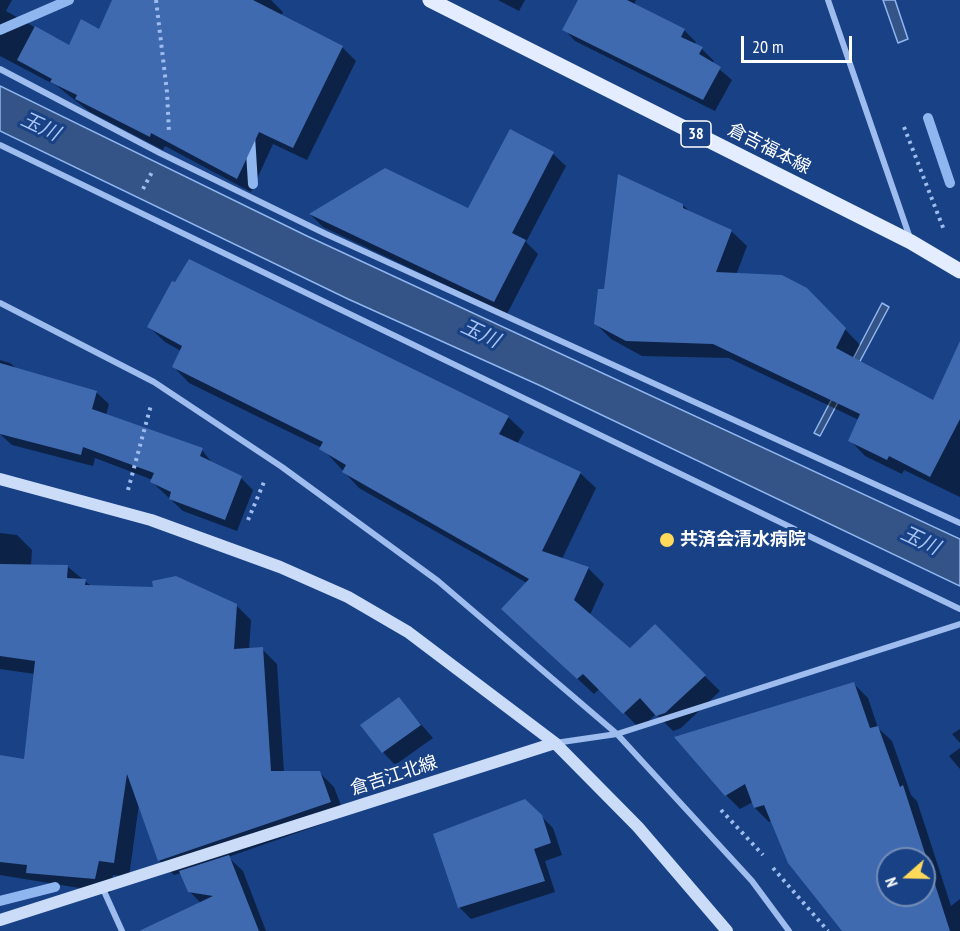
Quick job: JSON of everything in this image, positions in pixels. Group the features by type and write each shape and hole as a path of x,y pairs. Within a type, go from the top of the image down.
{"main road":[{"name":"倉吉福本線","path":"430,0 911,242 960,271"},
{"path":"0,479 151,520 280,567 348,597 408,632 555,743 638,828 727,931"},
{"name":"倉吉江北線","path":"0,920 555,743"}],"street":[{"path":"828,0 911,242"},
{"path":"0,69 161,153 539,333 960,523"},
{"path":"0,145 960,609"},
{"path":"0,303 157,384 272,461 438,581 617,735 752,881 789,931"},
{"path":"555,743 617,735 960,624"},
{"path":"103,889 122,931"}],"path":[{"path":"134,208 169,139 167,92 156,0"},
{"path":"904,127 945,232 952,236"},
{"path":"128,490 157,384"},
{"path":"249,520 272,461"}],"water":[{"path":"883,0 895,0 908,39 898,43"},
{"name":"玉川","path":"0,86 307,236 960,539 960,586 541,386 348,299 0,131"},
{"path":"882,303 889,307 820,436 814,433"}],"building":[{"path":"112,0 253,0 343,46 293,148 259,132 237,179 151,133 150,137 75,99 77,95 50,82 52,79 17,60 35,26 69,45 81,19 99,29"},
{"path":"578,0 627,0 685,29 681,37 703,47 699,54 721,67 703,100 562,30"},
{"path":"510,129 554,152 512,233 526,240 494,302 309,214 385,168 468,208"},
{"path":"618,174 683,204 683,208 732,230 716,272 782,275 807,288 846,328 836,348 933,400 960,341 960,419 930,477 889,456 887,460 848,441 860,414 713,344 626,341 594,324 598,289 604,289"},
{"path":"189,259 509,416 499,434 581,472 542,551 589,567 574,600 630,648 655,624 706,675 665,713 656,716 640,698 623,714 583,674 577,679 501,609 529,579 342,472 346,465 319,449 323,442 172,367 182,346 147,327 172,281 175,282"},
{"path":"0,363 97,391 92,409 203,448 200,456 242,476 225,520 169,499 171,492 150,482 154,473 83,447 81,455 0,434"},
{"path":"0,564 68,565 67,578 86,579 85,585 153,587 152,581 176,576 237,604 234,649 263,647 271,771 320,771 331,802 158,861 127,774 114,863 99,861 95,879 26,873 27,865 0,862 0,755 24,759 35,661 0,656"},
{"path":"854,682 870,728 878,726 900,787 903,785 923,847 876,847 876,907 936,907 936,888 950,931 842,931 788,863 764,805 754,808 745,784 725,796 674,737"},
{"path":"399,697 421,725 382,753 360,725"},
{"path":"525,799 542,815 551,843 534,849 545,881 458,908 433,834"},
{"path":"229,855 259,931 139,931 213,896 188,892 179,871"}],"waterway":[{"path":"0,30 69,0"},
{"path":"928,118 950,183"},
{"path":"250,136 253,184"},
{"path":"0,901 55,887"}],"place":[{"name":"共済会清水病院","path":"667,540"}]}
